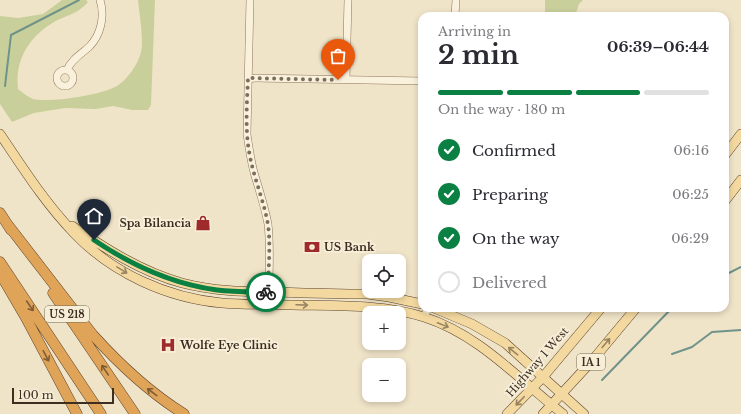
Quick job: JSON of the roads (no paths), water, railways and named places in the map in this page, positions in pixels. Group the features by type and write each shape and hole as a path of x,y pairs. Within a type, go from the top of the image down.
{"highway":[{"name":"US 218","path":"0,213 134,414"},
{"path":"8,225 107,351 143,385 184,414"},
{"name":"US 218","path":"0,262 101,414"},
{"path":"0,273 26,318 77,414"}],"main road":[{"path":"0,134 37,189 84,243 99,255 136,278 156,288 185,296 221,303 362,307 397,311 424,317 451,328 483,347 563,414"},
{"path":"729,150 741,134"},
{"path":"729,196 741,180"},
{"path":"61,218 104,248 123,258 181,283 212,289 367,294 418,303"},
{"path":"444,312 472,324 505,344 543,376 584,414"},
{"name":"Highway 1 West","path":"507,414 543,376 597,312"},
{"name":"IA 1","path":"543,414 591,362 633,312"}],"street":[{"path":"67,70 72,62 90,45 99,32 103,14 100,0"},
{"path":"250,0 247,134 251,158 263,199 268,225 268,304"},
{"path":"346,80 348,0"},
{"path":"455,12 456,0"},
{"path":"248,78 418,81"},
{"path":"424,317 426,312"}],"waterway":[{"path":"5,86 11,35 79,0"},
{"path":"729,273 741,267"},
{"path":"602,380 668,312"},
{"path":"672,354 692,347 712,332 741,330"}],"place":[{"name":"Spa Bilancia","path":"203,223"},
{"name":"US Bank","path":"312,247"},
{"name":"Wolfe Eye Clinic","path":"168,345"}]}
